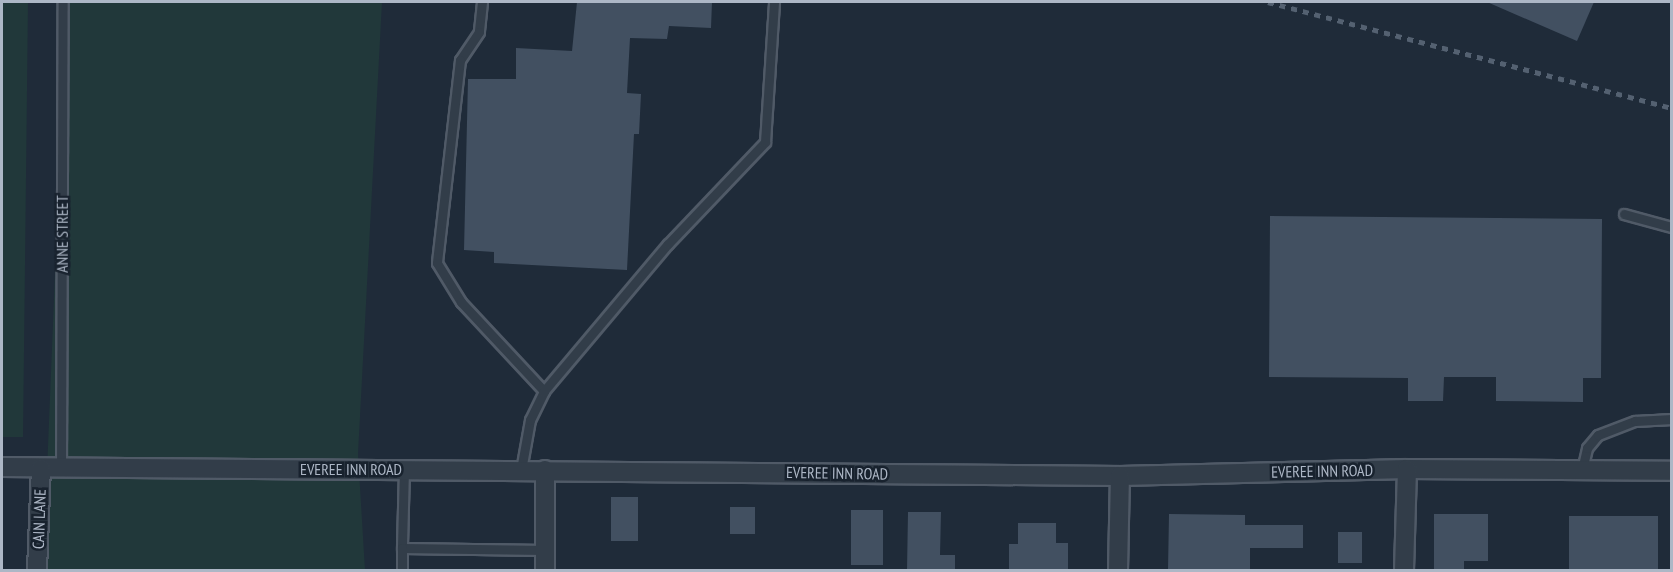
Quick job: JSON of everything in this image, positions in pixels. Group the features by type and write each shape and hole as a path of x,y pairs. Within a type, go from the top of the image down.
{"street":[{"name":"EVEREE INN ROAD","path":"2,467 1120,476 1407,469 1671,471"},
{"name":"CAIN LANE","path":"37,570 41,468"},
{"path":"1404,570 1407,469"},
{"path":"545,470 545,570"},
{"path":"1118,570 1120,476"}],"lane":[{"name":"ANNE STREET","path":"61,467 63,2"},
{"path":"482,2 479,32 460,60 437,263 461,302 544,391"},
{"path":"521,470 530,420 544,391 668,244 765,142 774,2"},
{"path":"1624,214 1671,227"},
{"path":"1582,470 1587,448 1598,435 1635,421 1671,419"},
{"path":"402,570 404,470"},
{"path":"402,548 545,550"}],"green space":[{"path":"2,2 28,2 23,437 2,437"},
{"path":"66,2 382,2 358,454 365,570 43,570"}],"building":[{"path":"577,2 712,2 711,28 669,26 667,39 630,38 627,93 641,94 639,134 634,134 627,270 494,263 494,252 464,250 468,79 516,79 516,48 572,51"},
{"path":"1487,2 1594,2 1577,41"},
{"path":"1270,216 1602,219 1601,378 1583,378 1583,402 1496,401 1496,377 1444,377 1443,401 1408,401 1408,378 1269,377"},
{"path":"611,497 638,497 638,541 611,541"},
{"path":"730,507 755,507 755,534 730,534"},
{"path":"851,510 883,510 883,565 851,565"},
{"path":"908,512 941,512 940,555 955,555 955,570 907,570"},
{"path":"1169,514 1245,515 1245,525 1303,525 1303,548 1250,548 1250,570 1168,570"},
{"path":"1434,514 1488,514 1488,561 1464,561 1464,570 1434,570"},
{"path":"1569,516 1658,516 1658,570 1569,570"},
{"path":"1018,523 1056,523 1056,543 1068,543 1068,570 1009,570 1009,544 1018,544"},
{"path":"1338,532 1362,532 1362,563 1338,563"}],"railway":[{"path":"1268,2 1672,108"}]}
